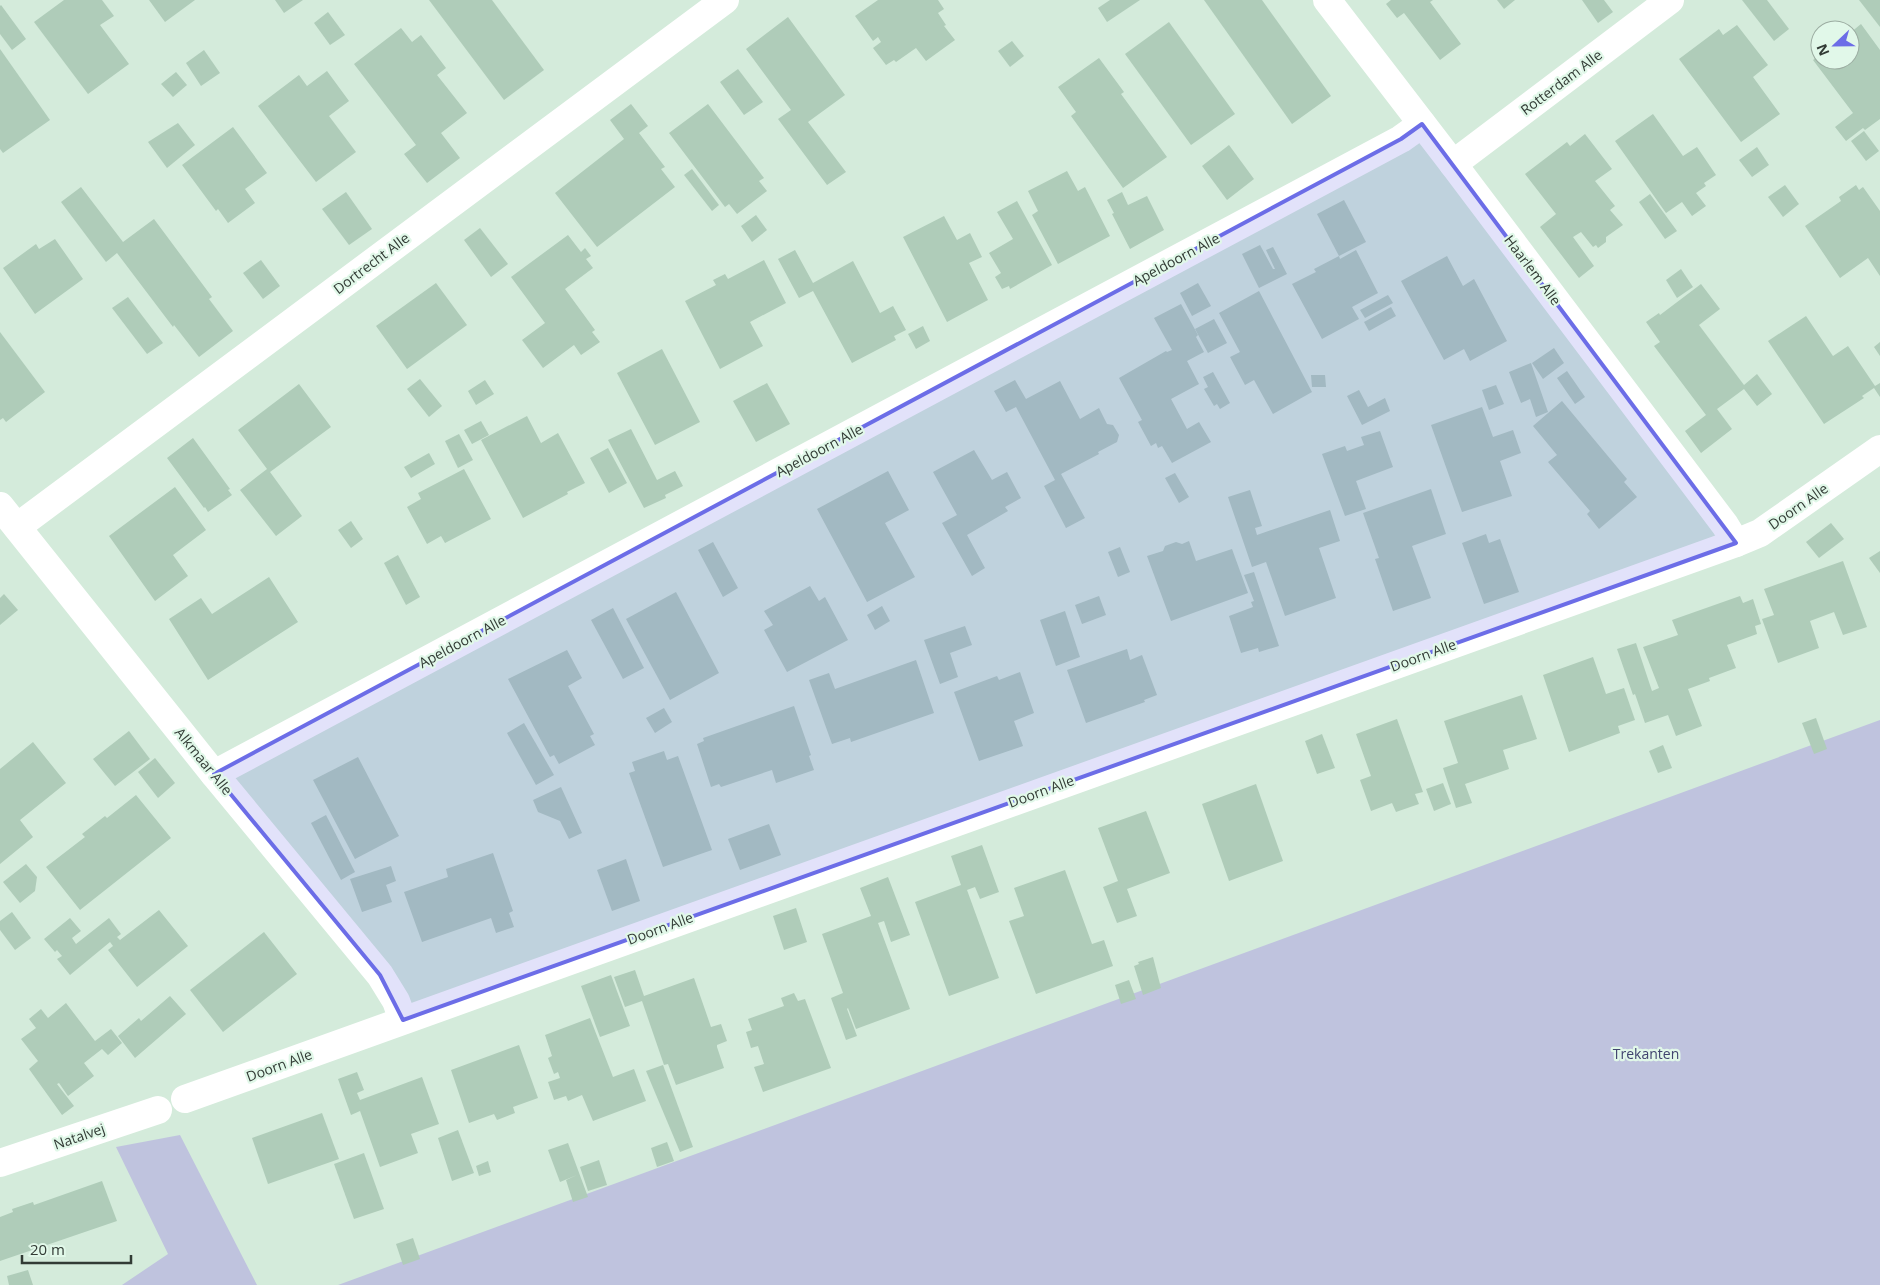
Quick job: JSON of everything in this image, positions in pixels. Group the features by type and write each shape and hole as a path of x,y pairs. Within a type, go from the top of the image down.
{"street":[{"name":"Dortrecht Alle","path":"17,527 725,0"},
{"name":"Haarlem Alle","path":"1327,0 1453,164 1736,542"},
{"name":"Rotterdam Alle","path":"1453,164 1670,0"},
{"name":"Apeldoorn Alle","path":"214,774 1401,139 1422,124"},
{"name":"Doorn Alle","path":"185,1099 1760,533 1880,449"},
{"name":"Alkmaar Alle","path":"0,506 214,774 380,975 396,1002 403,1020"},
{"name":"Natalvej","path":"0,1162 158,1110"}],"highlighted area":[{"path":"1422,124 1736,543 403,1020 380,975 214,774 1401,139"}],"green space":[{"name":"Trekanten","path":"1880,720 1880,1285 338,1285"},
{"path":"180,1135 257,1285 122,1285 168,1254 116,1147"}],"building":[{"path":"64,0 102,0 114,16 100,25 129,64 88,94 34,22"},
{"path":"149,0 195,0 165,22"},
{"path":"275,0 303,0 284,13"},
{"path":"429,0 492,0 544,70 504,100"},
{"path":"878,0 938,0 944,9 938,13 946,25 944,26 955,40 926,61 916,48 896,62 894,60 886,65 873,48 881,42 878,37 873,41 855,16"},
{"path":"1110,0 1140,0 1107,22 1098,8"},
{"path":"1204,0 1262,0 1331,96 1292,124"},
{"path":"1391,0 1433,0 1430,2 1461,44 1440,60 1404,13 1397,18 1386,4"},
{"path":"1497,0 1515,0 1504,9"},
{"path":"1582,0 1604,0 1613,12 1598,23"},
{"path":"1742,0 1767,0 1789,29 1774,41"},
{"path":"1859,0 1880,0 1880,27"},
{"path":"1,5 26,39 12,50 0,34"},
{"path":"328,12 345,35 330,45 314,23"},
{"path":"788,17 845,95 808,122 846,172 827,185 778,119 791,110 746,49"},
{"path":"1169,22 1235,114 1191,145 1125,54"},
{"path":"1737,25 1768,65 1753,77 1780,114 1741,142 1679,59 1719,29 1723,35"},
{"path":"1860,25 1880,50 1880,119 1865,130 1863,128 1846,141 1835,127 1853,113 1821,70 1860,70"},
{"path":"401,28 412,42 421,35 446,68 437,75 467,113 441,133 460,158 427,183 404,154 416,145 354,64"},
{"path":"1012,41 1024,56 1010,67 998,51"},
{"path":"0,49 50,120 3,153 0,149"},
{"path":"204,50 220,73 201,86 186,63"},
{"path":"1099,58 1124,92 1121,94 1167,157 1123,188 1071,116 1076,112 1058,87"},
{"path":"738,69 763,102 744,115 720,82"},
{"path":"327,71 349,101 329,116 356,152 316,182 258,106 299,75 307,86"},
{"path":"176,72 187,85 173,97 161,84"},
{"path":"631,104 648,126 639,133 665,167 661,169 675,187 597,247 555,193 624,139 610,120"},
{"path":"708,104 764,178 759,181 767,191 737,214 729,204 725,207 669,133"},
{"path":"1653,114 1683,156 1697,147 1716,175 1704,183 1706,186 1696,193 1706,206 1692,216 1682,202 1666,213 1615,141"},
{"path":"178,123 195,145 167,168 148,142"},
{"path":"233,127 267,173 245,189 255,203 228,223 218,209 216,211 182,165"},
{"path":"1864,131 1879,151 1866,161 1851,141"},
{"path":"1585,134 1612,169 1595,181 1615,206 1610,210 1623,225 1606,237 1606,242 1598,248 1596,245 1593,247 1581,232 1573,237 1594,266 1579,278 1540,227 1556,214 1525,174 1567,142 1570,146"},
{"path":"1229,145 1254,179 1227,200 1202,166"},
{"path":"1757,147 1769,165 1752,177 1739,160"},
{"path":"692,169 719,205 712,211 684,175"},
{"path":"1067,171 1078,191 1085,187 1110,236 1058,264 1032,215 1038,211 1028,191"},
{"path":"1785,185 1799,204 1783,217 1768,197"},
{"path":"1856,185 1859,190 1863,187 1880,211 1880,276 1868,258 1840,278 1805,226 1841,201 1839,197"},
{"path":"81,187 123,242 154,219 212,297 209,299 233,331 199,357 174,325 173,327 117,253 106,262 61,202"},
{"path":"346,192 372,229 349,245 322,209"},
{"path":"1122,192 1128,205 1147,196 1164,230 1130,249 1107,200"},
{"path":"1650,194 1677,231 1665,239 1639,202"},
{"path":"1344,200 1366,242 1339,256 1317,214"},
{"path":"1017,201 1052,265 1010,289 1009,286 1002,289 995,277 1001,273 989,253 1013,239 997,212"},
{"path":"756,215 767,230 752,242 741,226"},
{"path":"944,216 957,240 970,233 982,257 969,263 988,300 947,322 903,237"},
{"path":"480,228 508,264 491,277 464,240"},
{"path":"568,235 581,252 585,248 591,256 586,259 593,268 565,289 595,330 592,332 600,342 581,355 574,345 543,368 522,340 545,323 511,277"},
{"path":"55,239 83,279 35,314 3,268 36,244 39,249"},
{"path":"1260,245 1273,269 1275,269 1266,250 1273,247 1287,274 1259,288 1242,254"},
{"path":"795,250 813,283 853,261 880,313 893,306 906,330 894,336 896,340 852,363 813,291 799,298 778,259"},
{"path":"1356,250 1378,293 1352,307 1359,319 1322,339 1292,284 1316,272 1314,269 1339,256 1340,259"},
{"path":"1447,256 1463,286 1474,279 1507,341 1470,361 1464,349 1444,360 1401,281"},
{"path":"261,260 280,286 263,299 243,273"},
{"path":"764,260 786,303 750,322 763,346 720,369 685,301 716,285 713,280 725,274 728,279"},
{"path":"1681,269 1693,287 1677,298 1666,280"},
{"path":"436,283 467,325 407,369 376,326"},
{"path":"1198,283 1211,306 1192,316 1180,293"},
{"path":"1701,284 1720,309 1699,325 1744,385 1757,374 1772,394 1757,406 1744,389 1717,409 1732,429 1701,453 1685,431 1706,415 1654,346 1660,342 1646,322 1659,313 1660,315"},
{"path":"1259,291 1312,392 1273,414 1254,380 1245,385 1230,357 1240,352 1219,313"},
{"path":"1388,295 1393,303 1365,318 1360,310"},
{"path":"128,297 163,343 147,354 112,308"},
{"path":"1181,304 1198,335 1196,337 1204,352 1187,361 1199,384 1171,399 1187,429 1199,422 1211,442 1172,463 1162,446 1158,448 1156,443 1151,446 1138,422 1142,420 1119,378 1166,351 1172,350 1154,318"},
{"path":"1391,307 1396,316 1369,331 1364,322"},
{"path":"1806,316 1833,356 1848,346 1875,386 1880,383 1880,397 1874,388 1862,396 1864,398 1824,424 1768,341"},
{"path":"1214,319 1227,343 1208,353 1195,329"},
{"path":"923,326 930,341 916,349 908,334"},
{"path":"0,332 45,392 6,422 3,418 0,420"},
{"path":"1880,342 1880,356 1874,347"},
{"path":"1554,348 1564,363 1543,379 1532,363"},
{"path":"662,349 700,422 655,445 617,373"},
{"path":"1531,363 1548,412 1536,417 1530,399 1521,403 1509,372"},
{"path":"1567,371 1585,397 1575,404 1557,378"},
{"path":"1213,372 1230,403 1220,409 1217,404 1214,406 1204,389 1208,387 1203,377"},
{"path":"1311,375 1325,375 1326,387 1312,387"},
{"path":"420,379 442,406 429,417 407,389"},
{"path":"485,380 494,394 476,405 468,391"},
{"path":"1015,380 1026,399 1060,381 1080,419 1099,408 1107,424 1113,425 1119,435 1117,442 1061,474 1085,518 1066,528 1044,486 1055,480 1016,407 1006,412 994,391"},
{"path":"767,383 790,424 756,442 733,401"},
{"path":"299,384 331,427 270,472 302,516 276,536 240,490 267,469 238,430"},
{"path":"1496,385 1504,404 1489,410 1482,390"},
{"path":"1359,390 1368,407 1385,398 1390,411 1362,425 1347,396"},
{"path":"1562,401 1627,479 1624,482 1637,497 1599,529 1587,514 1590,511 1548,462 1557,455 1533,426"},
{"path":"1482,407 1493,437 1513,430 1521,453 1500,461 1512,496 1462,512 1431,425"},
{"path":"527,416 541,443 558,433 585,483 523,518 481,440"},
{"path":"481,421 489,435 472,444 464,430"},
{"path":"631,429 657,480 675,471 683,486 665,495 666,498 644,508 608,440"},
{"path":"1380,431 1393,467 1356,481 1366,509 1345,516 1322,454 1345,446 1347,451 1364,445 1361,437"},
{"path":"459,434 473,460 458,468 445,441"},
{"path":"193,438 230,489 228,490 232,495 208,512 167,458"},
{"path":"608,448 627,483 609,493 590,458"},
{"path":"974,450 992,480 1007,472 1021,498 1005,507 1008,511 967,535 985,568 972,576 942,523 957,515 933,472"},
{"path":"429,453 435,464 411,478 404,467"},
{"path":"464,469 491,519 445,543 441,536 427,544 407,507 421,499 418,493"},
{"path":"888,471 909,510 885,523 915,577 867,602 817,509"},
{"path":"1175,473 1189,497 1179,503 1165,478"},
{"path":"175,487 206,530 173,555 188,576 155,601 109,536"},
{"path":"1431,489 1446,534 1412,546 1431,598 1393,611 1375,559 1379,558 1363,513"},
{"path":"1250,490 1262,526 1255,528 1257,535 1330,510 1340,541 1319,548 1336,598 1285,616 1266,562 1252,567 1228,497"},
{"path":"351,521 363,539 351,548 338,530"},
{"path":"1831,523 1844,539 1819,558 1806,542"},
{"path":"1486,534 1489,543 1500,539 1519,592 1484,604 1462,543"},
{"path":"1189,541 1196,561 1232,549 1248,593 1171,621 1147,556 1163,551 1165,546 1176,542 1182,544"},
{"path":"713,542 738,588 723,597 698,550"},
{"path":"1120,547 1130,572 1118,577 1108,552"},
{"path":"1880,551 1880,573 1869,558"},
{"path":"398,555 420,597 406,605 384,563"},
{"path":"1843,561 1867,627 1843,635 1834,612 1810,621 1819,648 1778,663 1762,619 1774,615 1764,589"},
{"path":"1254,572 1279,646 1259,652 1258,648 1241,653 1229,616 1253,607 1251,602 1254,601 1244,575"},
{"path":"269,577 298,622 208,680 169,619 201,598 212,614"},
{"path":"810,586 819,601 825,597 848,640 787,672 764,630 773,625 764,611"},
{"path":"676,592 719,673 670,700 626,619"},
{"path":"4,594 18,610 0,625 0,598"},
{"path":"1099,596 1106,615 1082,624 1075,605"},
{"path":"1740,596 1743,603 1753,599 1761,624 1755,626 1757,634 1727,645 1736,668 1709,678 1710,681 1688,689 1702,726 1676,736 1668,715 1645,723 1617,649 1636,643 1652,691 1659,688 1643,647 1678,635 1672,620"},
{"path":"882,606 890,621 875,630 867,615"},
{"path":"613,608 644,668 623,679 591,620"},
{"path":"1065,611 1080,657 1056,666 1040,620"},
{"path":"965,626 972,645 950,653 958,677 940,684 924,640"},
{"path":"1127,649 1130,660 1142,655 1157,695 1144,700 1145,702 1086,723 1067,670"},
{"path":"567,650 582,678 568,686 594,734 590,736 595,745 559,764 554,755 550,757 508,679"},
{"path":"1593,657 1606,694 1624,688 1635,720 1618,726 1620,733 1569,752 1543,675"},
{"path":"916,660 934,713 851,742 850,738 832,744 809,680 829,673 835,689"},
{"path":"1020,672 1034,713 1014,721 1023,746 979,761 954,692 997,676 999,680"},
{"path":"1522,695 1537,739 1503,750 1509,769 1465,784 1472,803 1456,808 1443,768 1458,763 1444,721"},
{"path":"794,706 811,755 809,756 814,770 776,783 772,770 721,787 719,784 711,787 697,744 704,741 703,738"},
{"path":"664,708 672,722 655,733 646,718"},
{"path":"1816,718 1827,749 1814,754 1802,723"},
{"path":"1397,719 1423,792 1415,794 1419,804 1396,812 1392,803 1371,811 1360,780 1371,776 1356,734"},
{"path":"524,723 554,775 536,785 507,733"},
{"path":"129,731 150,759 115,786 93,759"},
{"path":"1322,734 1335,768 1317,774 1305,741"},
{"path":"33,742 66,783 20,820 33,837 0,864 0,769"},
{"path":"1663,745 1672,768 1658,773 1649,751"},
{"path":"664,751 667,760 678,756 712,850 663,867 629,773 635,771 632,762"},
{"path":"358,757 399,836 355,859 313,780"},
{"path":"155,758 175,783 158,798 138,772"},
{"path":"1443,783 1451,804 1434,811 1426,789"},
{"path":"1256,784 1283,861 1229,881 1202,804"},
{"path":"561,787 582,833 569,839 560,821 538,812 533,800"},
{"path":"136,795 171,838 80,910 46,867 85,837 82,834 105,816 107,818"},
{"path":"1146,811 1170,873 1127,889 1137,916 1117,923 1103,887 1118,881 1098,828"},
{"path":"326,815 355,872 341,880 311,823"},
{"path":"769,824 781,855 740,870 728,839"},
{"path":"982,845 999,892 980,899 975,887 967,890 999,978 949,996 915,902 961,885 951,856"},
{"path":"493,853 513,911 509,913 514,927 496,933 491,918 422,942 404,892 448,877 446,869"},
{"path":"626,859 640,901 612,911 597,870"},
{"path":"26,864 37,877 35,891 20,903 3,882"},
{"path":"391,866 396,881 386,885 392,902 362,912 350,879"},
{"path":"1065,870 1092,944 1104,940 1113,966 1036,994 1009,921 1024,916 1014,888"},
{"path":"888,877 910,935 891,942 884,921 878,923 910,1009 856,1029 848,1008 857,1036 846,1040 831,998 843,993 822,934 871,916 860,888"},
{"path":"796,908 807,942 784,950 773,916"},
{"path":"159,910 188,946 137,987 108,950 113,946 110,942 70,975 57,959 62,956 57,950 55,952 44,939 70,918 81,931 72,938 76,944 109,918 121,934 117,937 120,940"},
{"path":"12,912 31,938 15,950 0,930 0,921"},
{"path":"264,932 297,974 223,1032 190,990"},
{"path":"1153,957 1161,988 1143,995 1134,966 1139,964 1138,962"},
{"path":"635,970 644,996 694,978 711,1027 721,1024 727,1041 717,1045 724,1068 676,1085 668,1064 664,1065 642,1001 625,1007 614,977"},
{"path":"611,975 630,1026 600,1037 581,986"},
{"path":"1129,980 1136,999 1121,1004 1115,985"},
{"path":"794,993 798,1001 805,999 831,1068 763,1092 754,1067 764,1064 758,1046 751,1048 746,1032 752,1030 748,1019 784,1006 781,998"},
{"path":"170,996 186,1014 135,1058 118,1036 139,1018 141,1021"},
{"path":"66,1003 95,1041 111,1029 122,1043 108,1055 102,1049 84,1063 94,1076 68,1096 59,1083 57,1084 74,1106 62,1115 29,1069 38,1061 21,1039 36,1028 29,1019 41,1009 48,1018"},
{"path":"590,1018 613,1077 634,1069 646,1101 593,1121 582,1095 568,1101 566,1096 554,1100 548,1082 560,1078 558,1072 554,1074 548,1058 552,1056 545,1035"},
{"path":"519,1045 538,1098 513,1107 515,1113 497,1120 494,1114 469,1123 451,1070"},
{"path":"663,1065 693,1147 680,1152 646,1071"},
{"path":"357,1072 364,1090 357,1093 360,1100 422,1077 439,1124 411,1134 418,1153 380,1167 360,1111 351,1115 338,1079"},
{"path":"322,1113 339,1159 268,1184 252,1138"},
{"path":"458,1130 474,1173 452,1181 438,1138"},
{"path":"667,1142 674,1161 657,1167 651,1148"},
{"path":"568,1143 588,1197 573,1202 566,1180 577,1175 560,1182 548,1150"},
{"path":"364,1153 384,1209 354,1219 334,1164"},
{"path":"599,1160 607,1185 588,1191 580,1167"},
{"path":"488,1161 491,1172 479,1176 476,1166"},
{"path":"102,1181 117,1221 0,1261 0,1217 13,1212 12,1209 33,1202 34,1205"},
{"path":"413,1238 420,1259 403,1265 396,1244"},
{"path":"28,1270 33,1285 9,1285 7,1276"}]}
